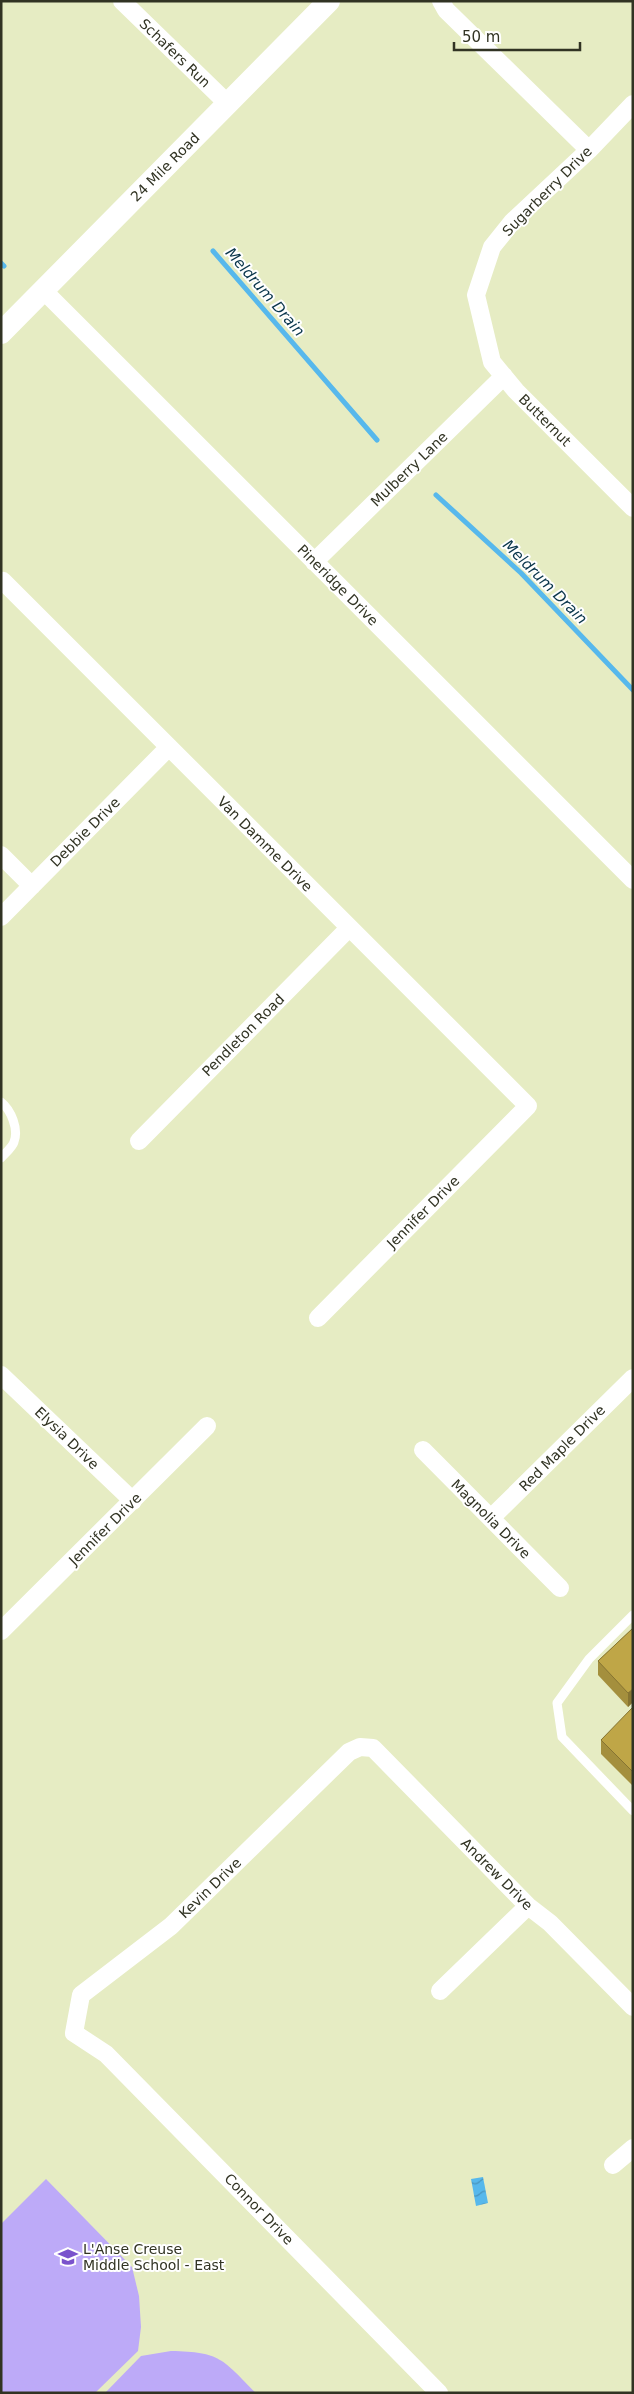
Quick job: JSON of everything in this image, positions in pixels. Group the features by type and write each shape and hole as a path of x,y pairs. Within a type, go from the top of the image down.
{"street":[{"name":"Schafers Run","path":"122,1 228,104"},
{"name":"24 Mile Road","path":"1,334 329,1"},
{"path":"441,1 446,10 589,150"},
{"name":"Sugarberry Drive","path":"482,318 476,295 492,247 512,222 589,150 633,104"},
{"name":"Pineridge Drive","path":"44,291 633,880"},
{"name":"Butternut","path":"482,318 492,362 633,508"},
{"name":"Mulberry Lane","path":"314,562 504,376"},
{"name":"Van Damme Drive","path":"2,582 169,747 348,929 528,1106"},
{"name":"Debbie Drive","path":"1,917 169,747"},
{"path":"1,856 32,886"},
{"name":"Pendleton Road","path":"139,1141 348,929"},
{"name":"Jennifer Drive","path":"318,1318 528,1106"},
{"name":"Elysia Drive","path":"1,1375 133,1502"},
{"name":"Red Maple Drive","path":"491,1518 633,1378"},
{"name":"Jennifer Drive","path":"1,1631 133,1502 207,1426"},
{"name":"Magnolia Drive","path":"422,1450 560,1588"},
{"name":"Andrew Drive","path":"360,1748 373,1748 528,1906 550,1923 633,2006"},
{"name":"Kevin Drive","path":"74,2033 81,1995 171,1926 349,1752 360,1748"},
{"path":"440,1991 528,1906"},
{"name":"Connor Drive","path":"74,2033 106,2054 439,2393"},
{"path":"613,2165 633,2148"}],"lane":[{"path":"1,1102 6,1106 16,1126 14,1142 1,1158"},
{"path":"633,1615 589,1658 557,1703 562,1737 633,1811"}],"shaded area":[{"name":"L'Anse Creuse Middle School - East","path":"46,2179 132,2267 139,2296 141,2327 138,2351 95,2393 1,2393 1,2224"},
{"path":"171,2351 201,2353 220,2360 256,2393 105,2393 141,2356"}],"water":[{"path":"483,2177 488,2203 476,2206 471,2179"}],"building":[{"path":"633,1628 633,1689 628,1693 598,1661"},
{"path":"633,1709 633,1772 601,1740"}],"waterway":[{"name":"Meldrum Drain","path":"213,251 377,440"},
{"name":"Meldrum Drain","path":"1,263 4,266"},
{"name":"Meldrum Drain","path":"436,495 521,573 633,690"}],"place":[{"name":"L'Anse Creuse Middle School - East","path":"68,2257"}]}
